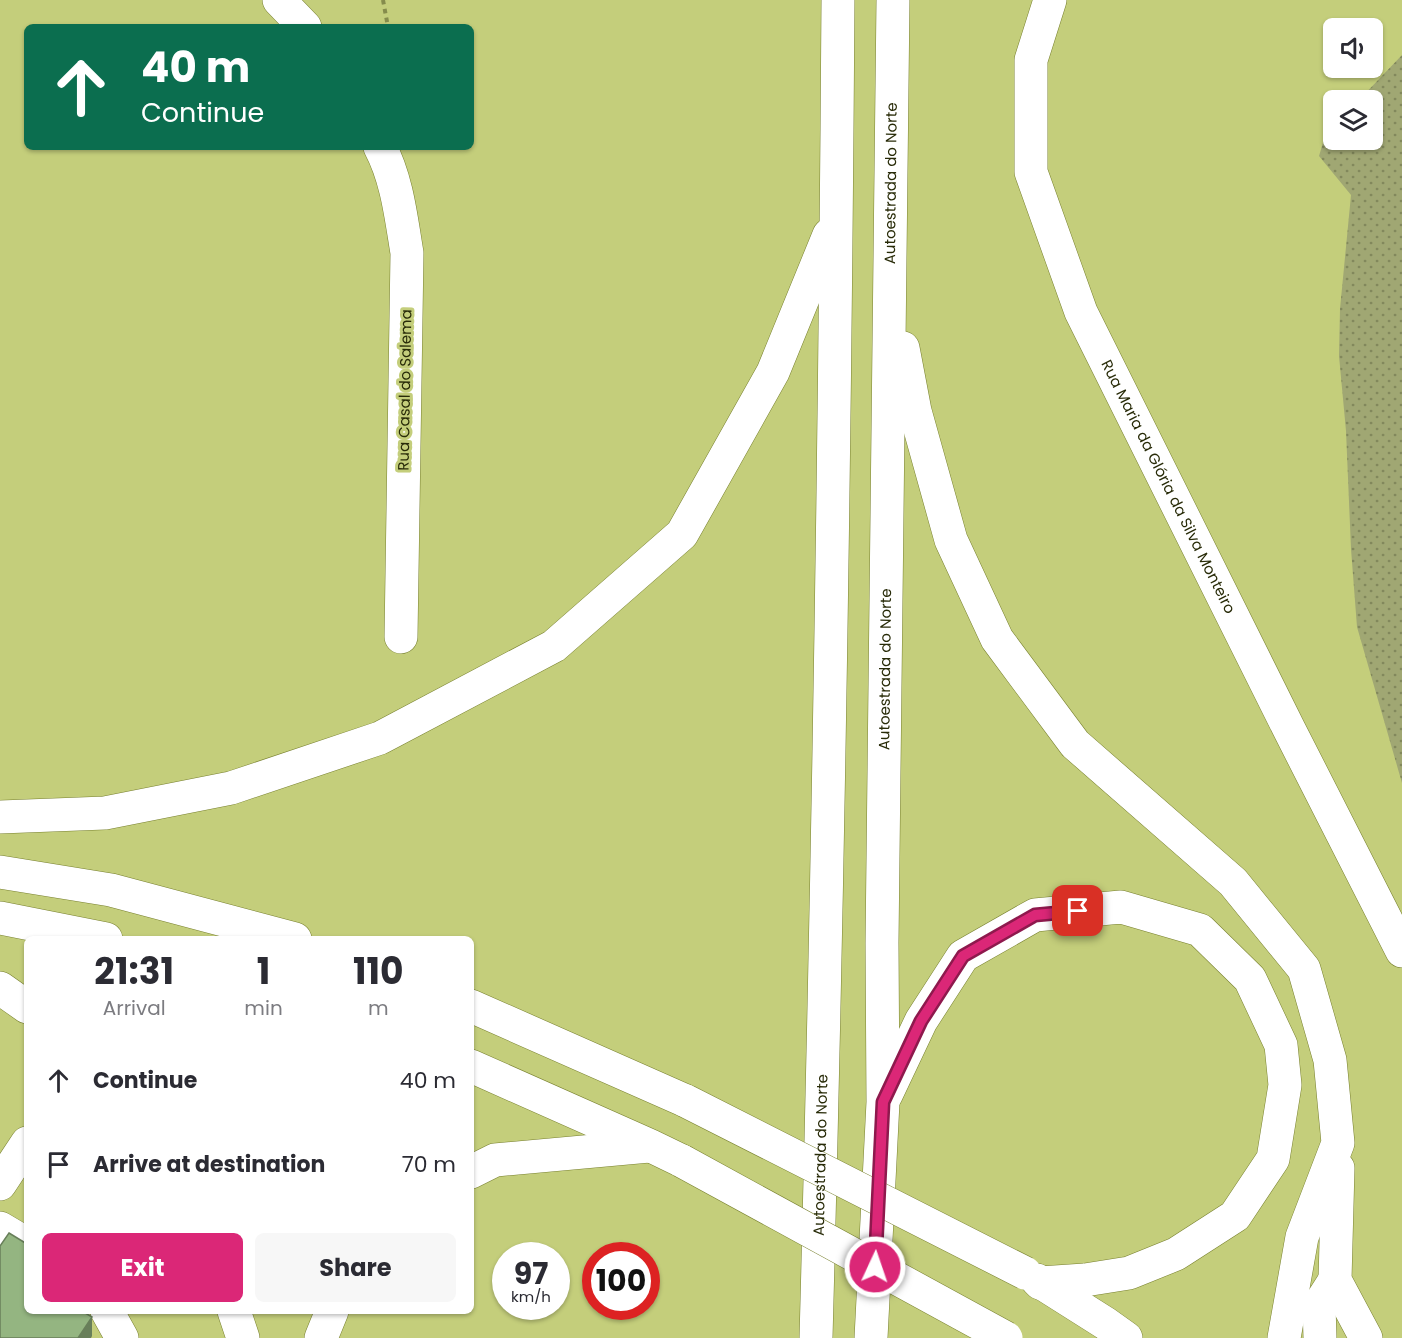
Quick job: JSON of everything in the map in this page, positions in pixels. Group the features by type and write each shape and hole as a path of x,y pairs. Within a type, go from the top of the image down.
{"main road":[{"path":"279,0 302,24"},
{"name":"Autoestrada do Norte","path":"814,1330 825,941 838,0"},
{"name":"Autoestrada do Norte","path":"871,1338 883,1102 882,943 893,0"},
{"name":"Rua Maria da Glória da Silva Monteiro","path":"1050,0 1031,60 1031,172 1081,312 1402,951"},
{"name":"Rua Casal do Salema","path":"382,150 398,200 407,253 401,637"},
{"path":"0,817 105,813 231,788 381,738 554,646 682,534 774,372 836,217"},
{"path":"889,273 915,411 951,540 997,639 1075,744 1233,882 1304,969 1330,1060 1338,1143 1335,1280 1366,1338"},
{"path":"0,872 111,890 285,936"},
{"path":"883,1102 921,1021 963,956 1035,915 1121,907 1200,930 1250,979 1281,1045 1285,1085 1273,1159 1235,1216 1176,1254 1129,1273 1085,1280 1033,1278"},
{"path":"0,918 91,936"},
{"path":"0,988 24,1005"},
{"path":"474,1007 686,1101 1033,1278 1126,1338"},
{"path":"474,1067 682,1161 1006,1338"},
{"path":"1284,1338 1302,1237 1338,1143"},
{"path":"474,1170 495,1160 651,1146"},
{"path":"0,1184 24,1148"},
{"path":"0,1228 24,1242"},
{"path":"1320,1338 1319,1305 1335,1280"},
{"path":"109,1314 122,1338"},
{"path":"235,1314 243,1338"},
{"path":"321,1338 331,1314"}],"path":[{"path":"383,0 387,24"}],"green space":[{"path":"1402,55 1402,783 1357,627 1346,431 1339,356 1340,309 1351,195 1319,156 1323,143 1323,150 1383,150 1383,90 1369,90 1380,78 1383,78 1383,75"}],"building":[{"path":"9,1233 24,1242 24,1314 87,1314 92,1317 78,1338 0,1338 0,1246"}],"route":[{"path":"875,1267 883,1102 921,1021 963,956 1035,915 1078,911"}]}
